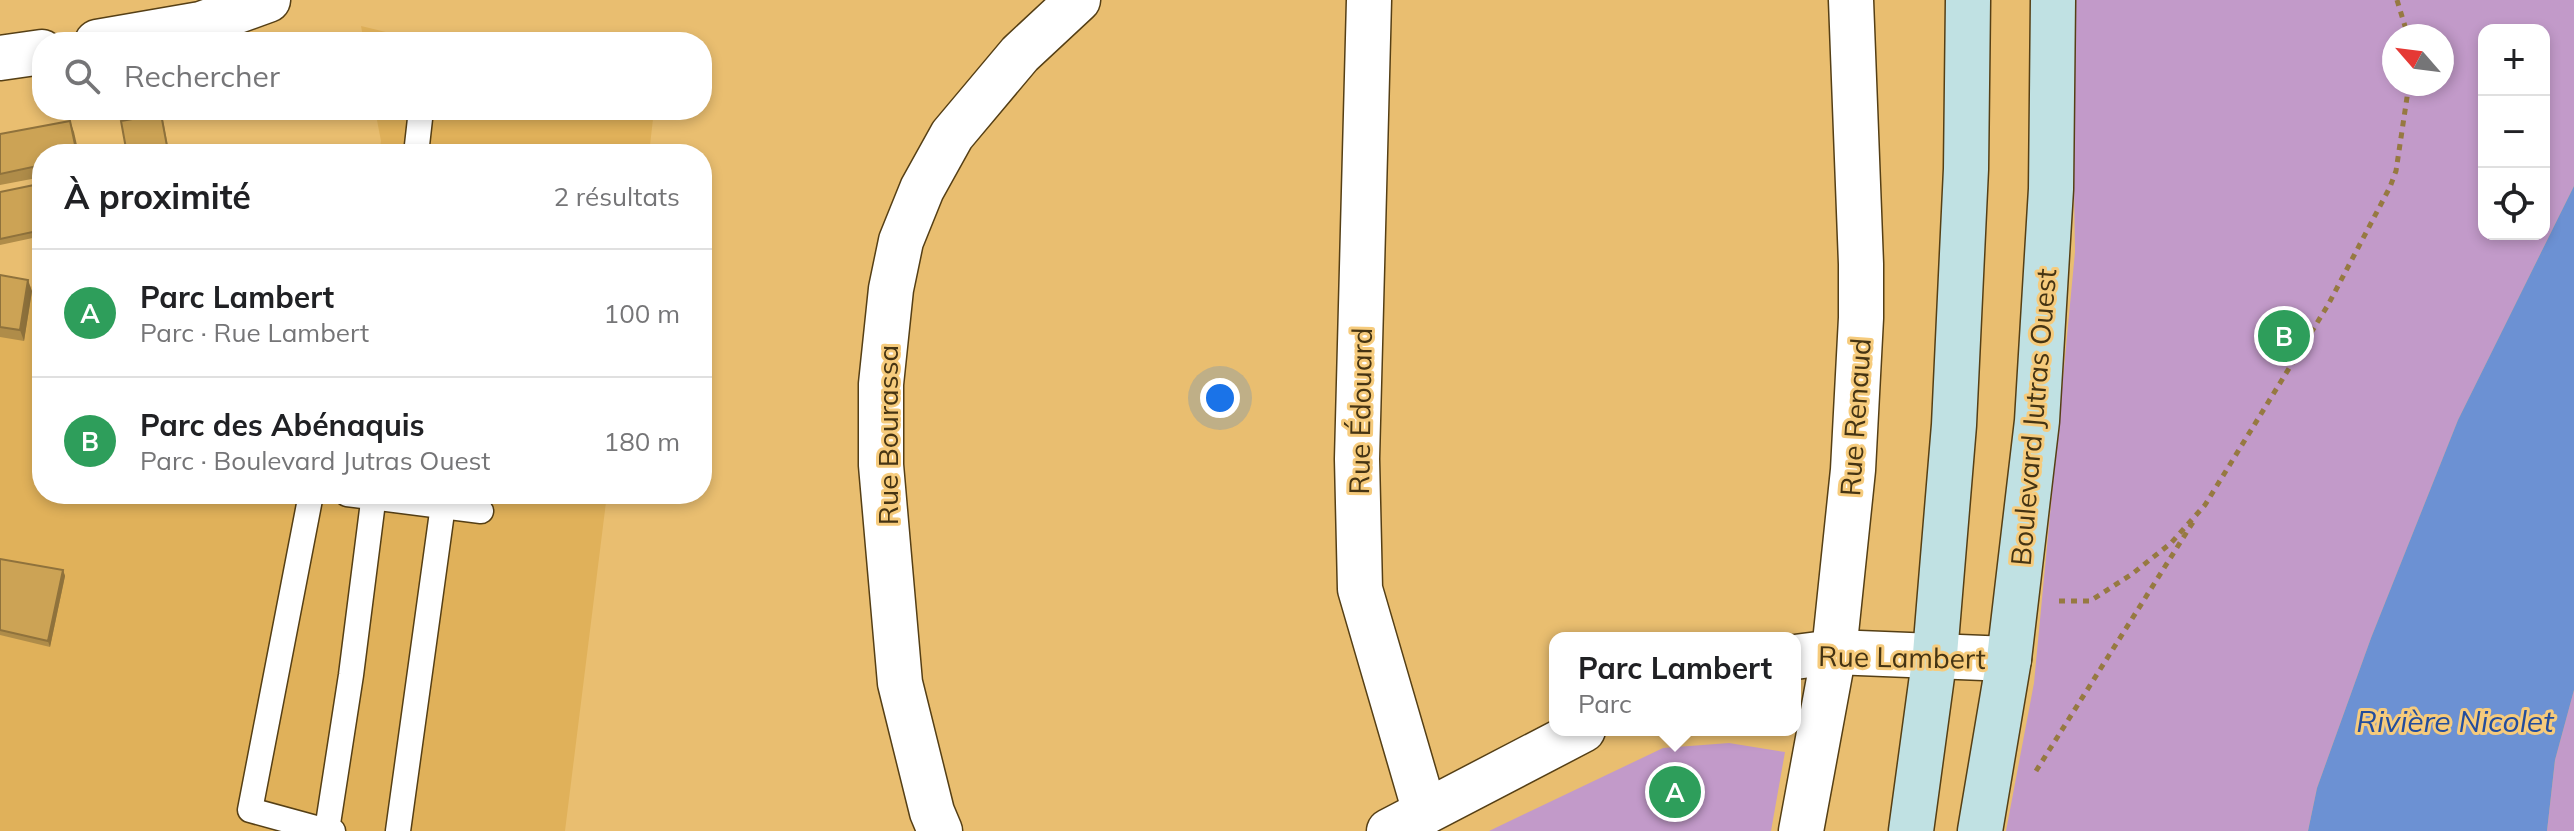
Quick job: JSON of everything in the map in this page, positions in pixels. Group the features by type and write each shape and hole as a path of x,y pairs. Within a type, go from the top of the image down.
{"main road":[{"path":"1911,831 1935,654 1955,410 1966,169 1968,0"},
{"name":"Boulevard Jutras Ouest","path":"1980,831 2009,659 2037,421 2051,189 2053,0"}],"street":[{"path":"155,32 201,24 268,0"},
{"name":"Rue Bourassa","path":"940,831 932,812 900,683 881,465 881,384 891,289 901,241 922,189 952,135 1020,54 1078,0"},
{"name":"Rue Édouard","path":"1369,0 1357,459 1360,589 1407,822"},
{"name":"Rue Renaud","path":"1801,831 1814,654 1853,470 1861,318 1851,0"},
{"path":"0,58 32,53"},
{"name":"Rue Lambert","path":"1814,654 1935,654 2009,659"},
{"path":"1407,822 1572,736"}],"lane":[{"path":"417,144 420,120"},
{"path":"309,504 250,810 329,831 373,504"},
{"path":"434,504 481,511"},
{"path":"398,831 443,505"}],"path":[{"path":"2397,0 2404,24"},
{"path":"2032,777 2328,305 2390,187 2396,171 2407,96"},
{"path":"2046,602 2090,601 2132,574 2171,543 2205,505"}],"shaded area":[{"path":"2071,0 2574,0 2574,186 2550,234 2550,24 2478,24 2478,240 2547,240 2458,420 2371,638 2317,788 2308,831 2006,831 2034,683 2075,252"},
{"path":"361,26 386,32 362,32"},
{"path":"377,120 653,120 650,144 381,144"},
{"path":"0,282 32,287 32,504 606,504 565,831 0,831"},
{"path":"2574,690 2574,831 2547,831 2555,760"},
{"path":"1729,743 1785,752 1771,831 1489,831 1663,748"}],"water":[{"name":"Rivière Nicolet","path":"2574,186 2574,690 2555,760 2547,831 2308,831 2317,788 2371,638 2458,420 2547,240 2550,240"}],"building":[{"path":"162,120 167,144 125,144 121,121"},
{"path":"70,121 75,144 32,144 32,167 0,174 0,134"},
{"path":"32,185 32,232 0,239 0,192"},
{"path":"0,275 28,280 20,330 0,327"},
{"path":"0,559 63,570 48,641 0,630"}],"place":[{"name":"Parc des Abénaquis","path":"2284,336"},
{"name":"Parc Lambert","path":"1675,792"}]}
